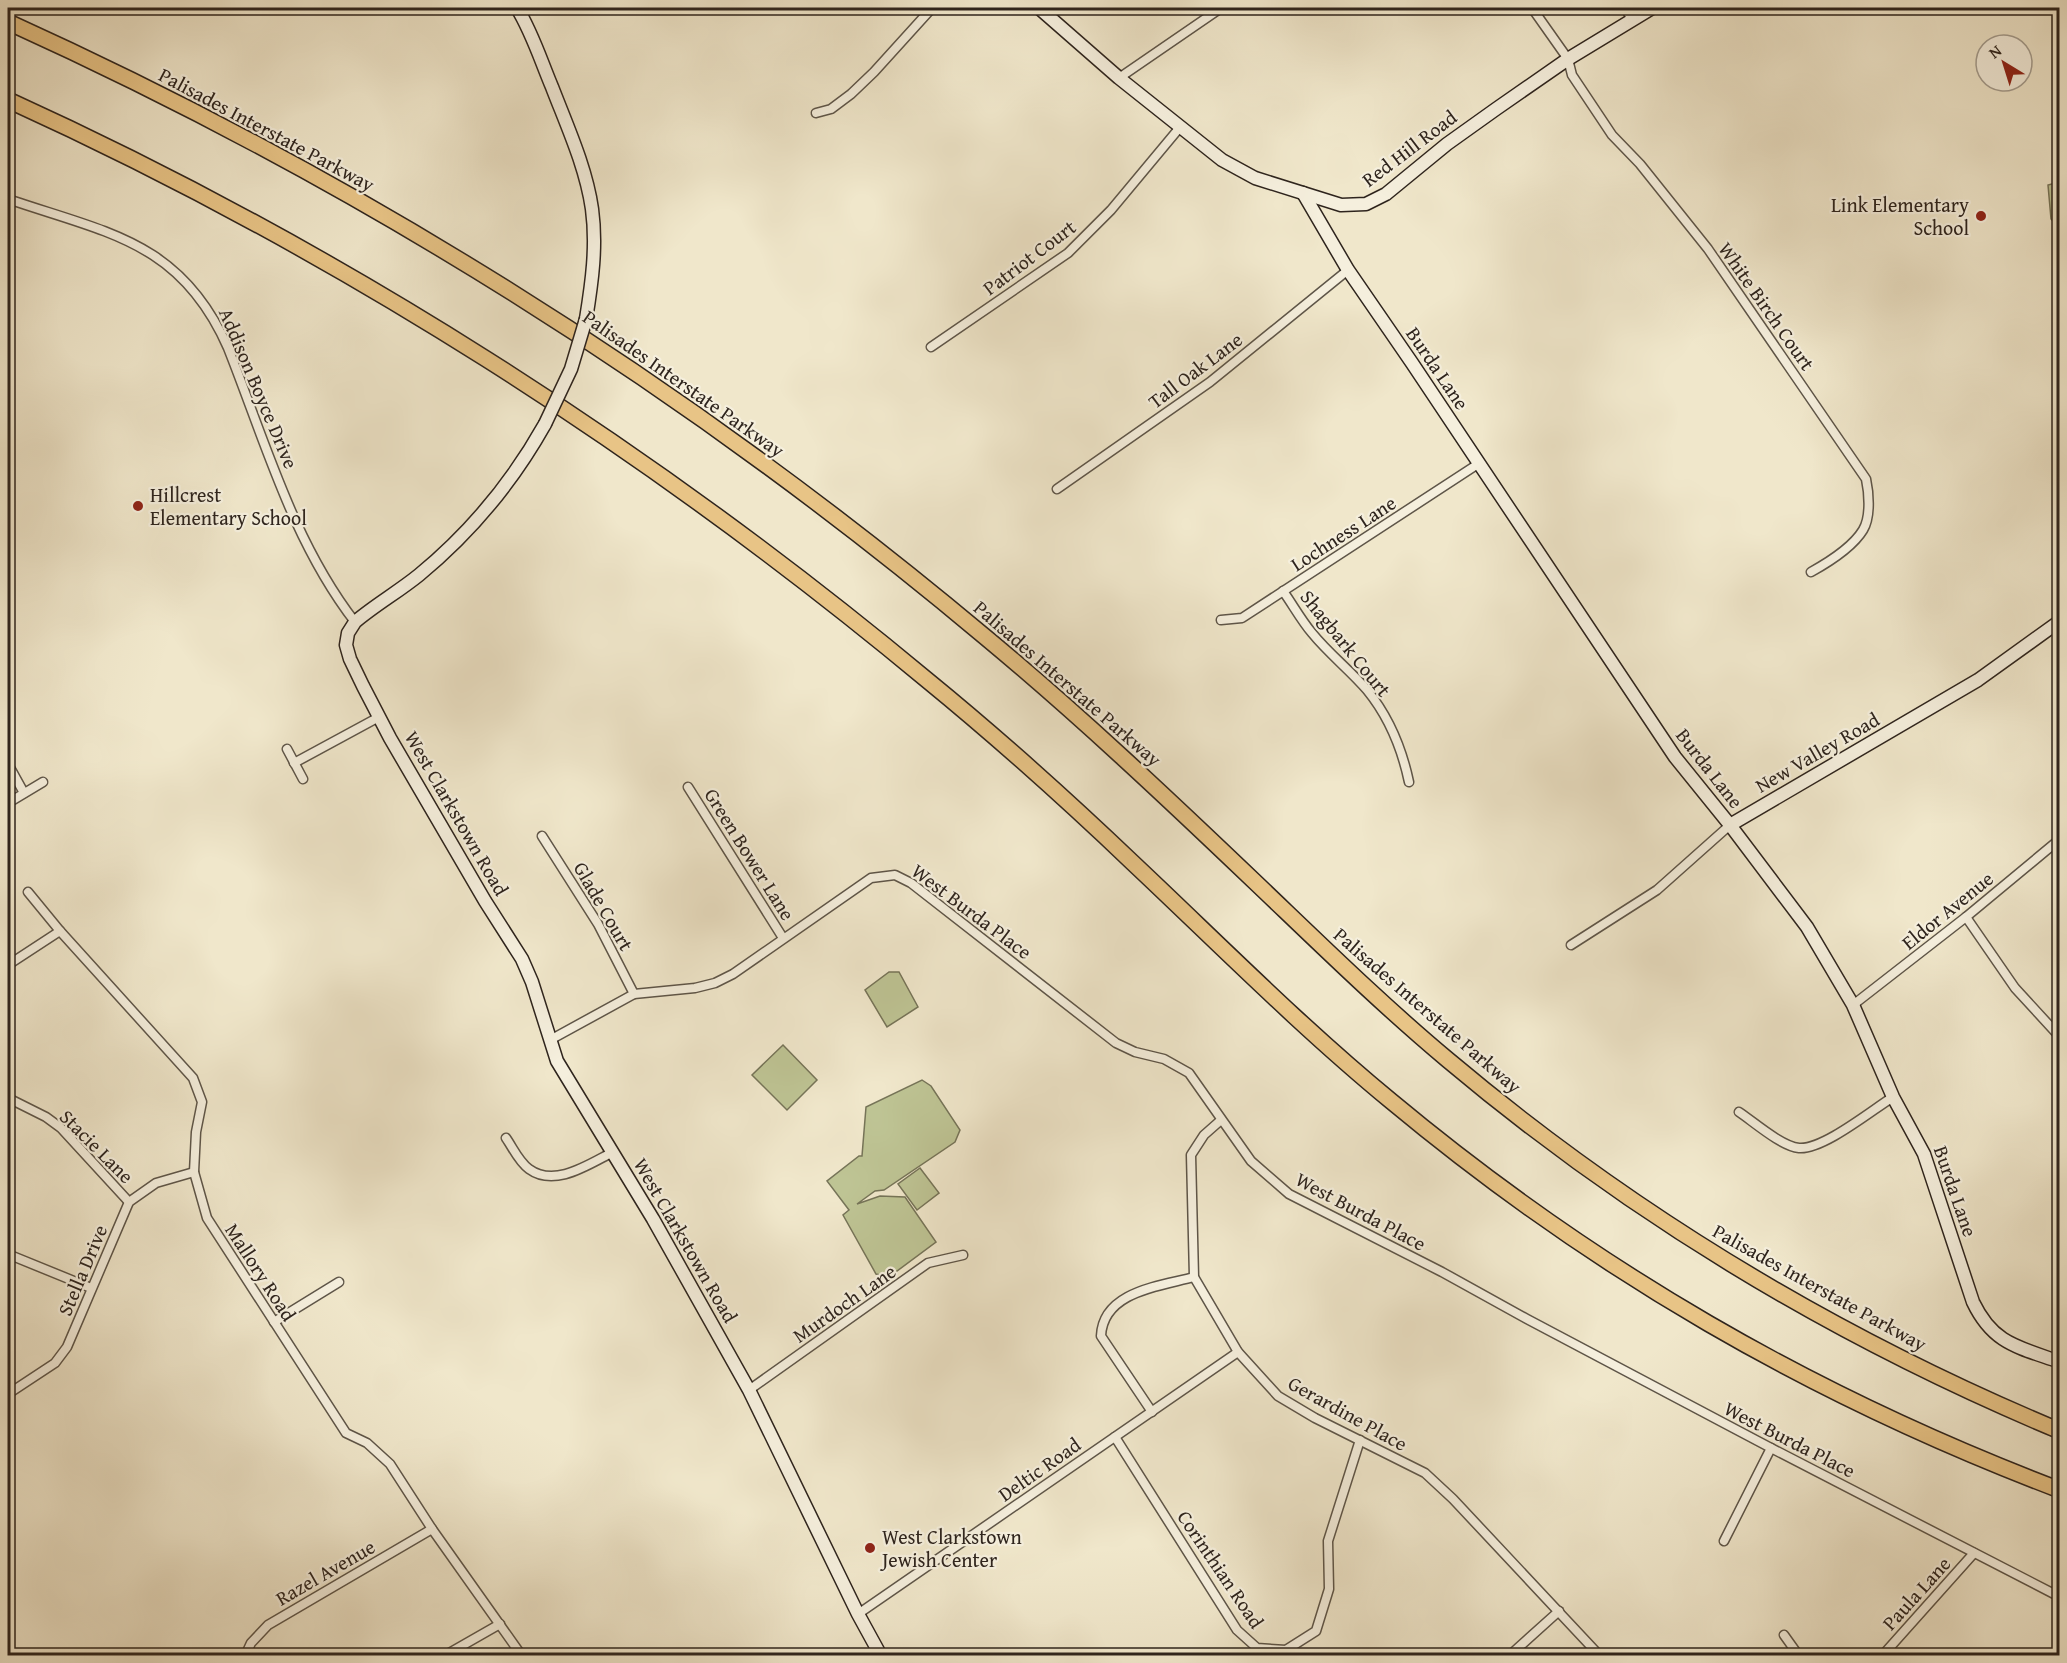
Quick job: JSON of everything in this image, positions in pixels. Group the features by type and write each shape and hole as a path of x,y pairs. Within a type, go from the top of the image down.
{"highway":[{"name":"Palisades Interstate Parkway","path":"8,22 208,119 361,202 519,297 655,386 823,507 1005,653 1135,768 1413,1030 1473,1081 1553,1143 1664,1220 1789,1297 1918,1366 2060,1431"},
{"path":"8,100 178,184 361,284 539,394 710,511 856,622 990,733 1085,817 1287,1009 1380,1092 1468,1164 1580,1244 1714,1329 1814,1383 1938,1441 2060,1490"}],"street":[{"path":"355,622 420,574 465,533 508,482 546,424 571,369 586,319 594,253 594,222 589,192 557,101 517,8"},
{"path":"816,113 831,109 851,94 932,8"},
{"name":"Red Hill Road","path":"1039,8 1119,78 1222,160 1255,178 1341,205 1366,204 1386,194 1447,144 1568,59 1652,8"},
{"path":"1119,78 1221,8"},
{"name":"White Birch Court","path":"1532,8 1568,59 1572,75 1612,135 1640,164 1708,249 1866,479 1870,496 1864,529 1838,556 1811,572"},
{"path":"1625,8 1633,21"},
{"name":"Patriot Court","path":"931,347 1068,253 1111,210 1181,126"},
{"name":"Burda Lane","path":"1303,193 1348,270 1675,757 1807,927 1853,1005 1893,1097 1924,1154 1972,1302 1982,1320 1995,1334 2012,1345 2060,1362"},
{"name":"Addison Boyce Drive","path":"8,199 141,246 173,269 199,296 212,314 225,341 286,498 308,548 328,585 355,622"},
{"name":"Tall Oak Lane","path":"1057,489 1210,382 1348,270"},
{"name":"Lochness Lane","path":"1221,620 1242,618 1478,464"},
{"name":"Shagbark Court","path":"1283,591 1311,632 1366,690 1386,718 1403,755 1409,782"},
{"name":"New Valley Road","path":"1571,945 1657,890 1730,825 1978,680 2060,621"},
{"name":"West Clarkstown Road","path":"355,622 348,633 346,649 379,717 485,901 522,959 532,982 557,1060 673,1252 749,1390 858,1614 881,1656"},
{"path":"294,763 379,717"},
{"path":"286,749 303,779"},
{"path":"8,764 24,793"},
{"path":"8,803 43,782"},
{"name":"Green Bower Lane","path":"688,787 783,938"},
{"name":"Glade Court","path":"542,836 598,924 634,994"},
{"name":"Eldor Avenue","path":"1853,1005 1966,917 2060,839"},
{"name":"West Burda Place","path":"550,1040 634,994 696,988 715,983 733,974 871,878 895,875 911,883 1116,1043 1135,1052 1164,1059 1189,1073 1251,1161 1289,1194 2060,1597"},
{"name":"Mallory Road","path":"28,892 60,931 193,1078 202,1102 196,1132 194,1172 207,1218 346,1433 367,1443 390,1464 432,1529 522,1656"},
{"path":"1966,917 2015,988 2060,1037"},
{"path":"8,965 60,931"},
{"path":"1739,1112 1784,1142 1798,1148 1813,1147 1893,1097"},
{"name":"Stacie Lane","path":"8,1098 46,1117 61,1128 129,1202"},
{"name":"Gerardine Place","path":"1221,1120 1204,1135 1191,1155 1194,1277 1239,1352 1278,1396 1315,1418 1425,1473 1453,1499 1599,1656"},
{"path":"506,1138 529,1169 539,1174 556,1176 573,1172 612,1152"},
{"path":"129,1202 156,1183 194,1172"},
{"name":"Stella Drive","path":"8,1394 55,1363 68,1347 129,1202"},
{"path":"10,1255 91,1288"},
{"name":"Murdoch Lane","path":"749,1390 928,1263 963,1255"},
{"path":"1152,1412 1101,1336 1102,1323 1125,1298 1140,1290 1194,1277"},
{"path":"274,1322 339,1282"},
{"name":"Deltic Road","path":"858,1614 1239,1352"},
{"name":"Corinthian Road","path":"1115,1437 1237,1630 1257,1648 1286,1650 1316,1631 1329,1589 1328,1541 1360,1440"},
{"path":"1724,1541 1772,1448"},
{"name":"Razel Avenue","path":"244,1656 251,1643 268,1625 432,1529"},
{"name":"Paula Lane","path":"1882,1656 1974,1553"},
{"path":"1509,1656 1559,1611"},
{"path":"444,1656 500,1624"},
{"path":"1784,1635 1799,1656"}],"green space":[{"path":"2060,182 2059,228 2051,219 2048,185"},
{"path":"889,972 899,972 918,1007 887,1027 865,990"},
{"path":"783,1045 817,1080 787,1110 752,1075"},
{"path":"922,1080 931,1086 960,1130 955,1142 884,1190 875,1191 857,1204 880,1196 905,1197 936,1242 889,1277 876,1274 843,1215 849,1210 827,1181 862,1156 866,1107"},
{"path":"920,1168 939,1193 917,1210 898,1184"}],"place":[{"name":"Link Elementary School","path":"1981,216"},
{"name":"Hillcrest Elementary School","path":"138,506"},
{"name":"West Clarkstown Jewish Center","path":"870,1548"}]}
